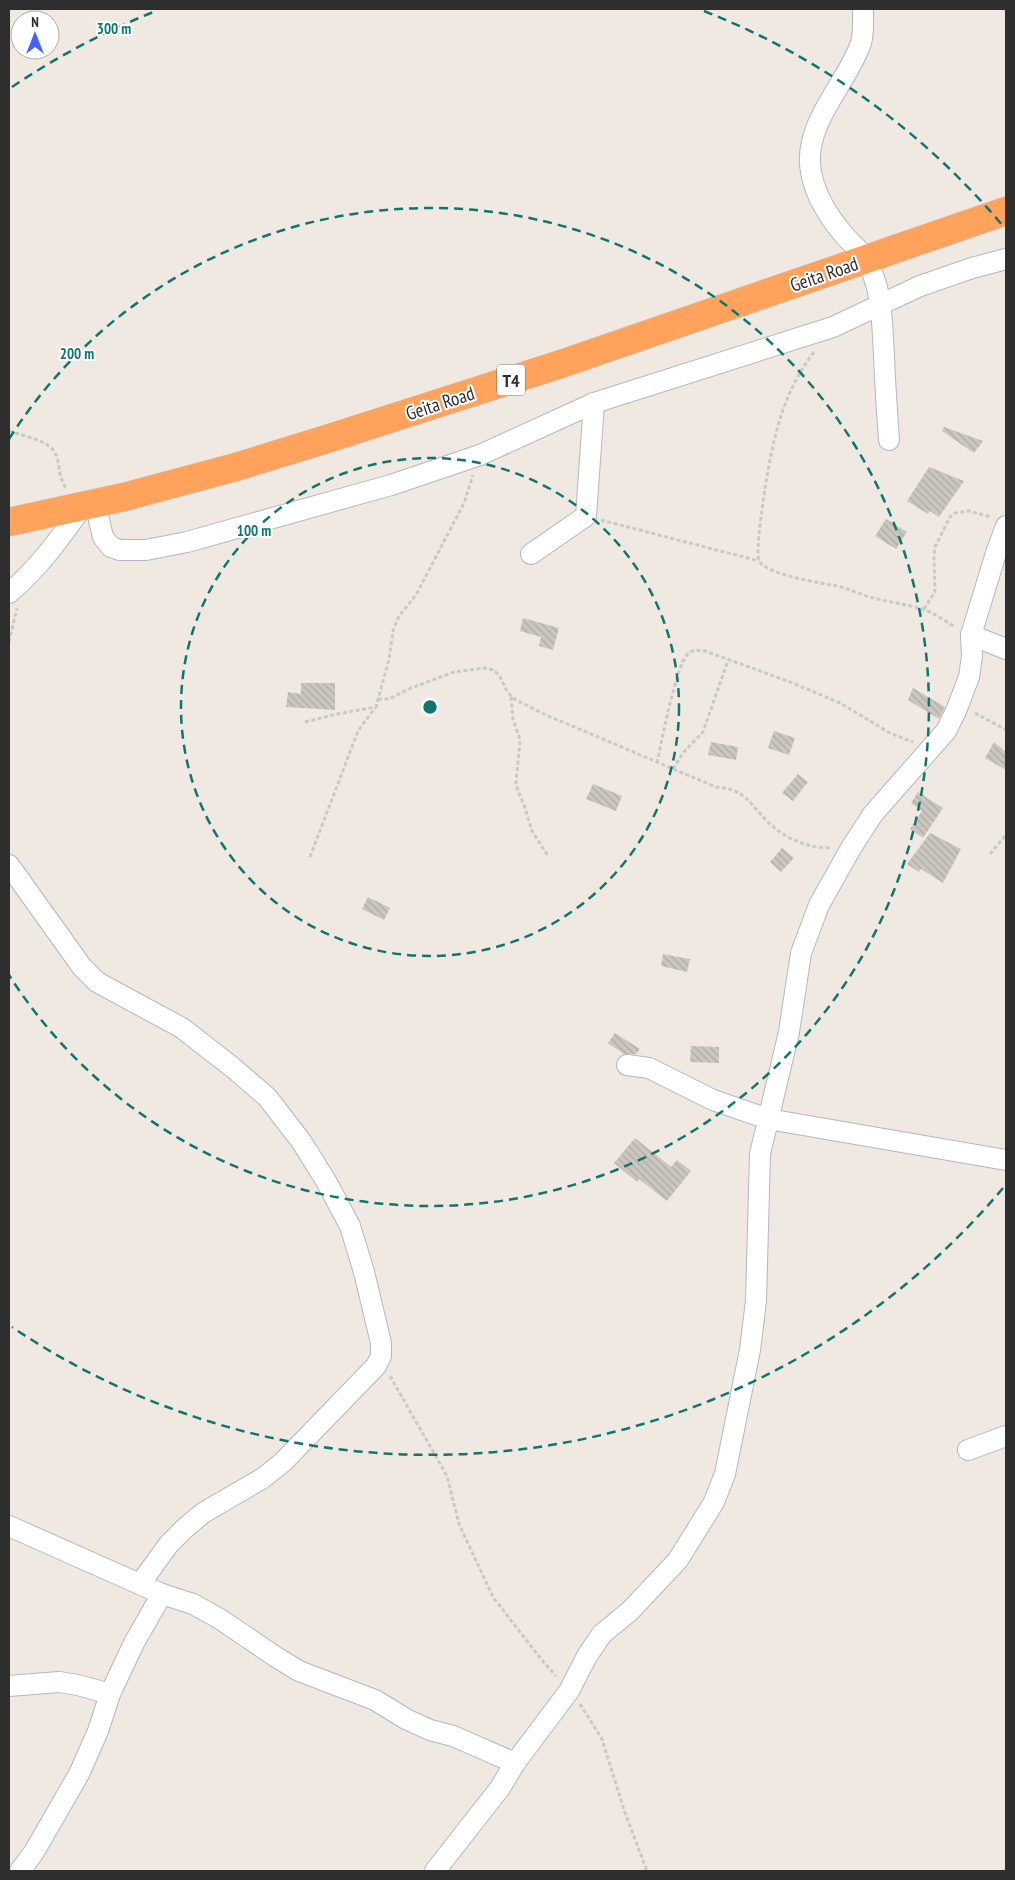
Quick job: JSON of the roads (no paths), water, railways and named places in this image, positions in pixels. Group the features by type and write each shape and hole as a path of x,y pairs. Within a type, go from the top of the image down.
{"highway":[{"name":"Geita Road","path":"9,522 89,505 227,469 330,438 561,364 1006,212"}],"street":[{"path":"863,9 863,30 860,43 817,127 811,143 810,164 814,182 830,218 866,260 875,284 881,306 889,440"},
{"path":"14,589 89,505 103,537 111,547 120,550 146,550 187,542 391,485 480,456 594,402 833,327 920,286 972,268 1006,259"},
{"path":"531,554 586,516 594,402"},
{"path":"435,1871 500,1788 515,1763 569,1691 587,1656 602,1634 630,1611 678,1560 714,1502 725,1474 750,1350 756,1301 760,1154 789,1032 800,953 819,905 851,848 873,814 946,731 969,677 972,656 971,635 996,552 1002,522"},
{"path":"971,635 1006,649"},
{"path":"9,865 82,967 97,982 182,1028 267,1097 301,1141 326,1181 350,1226 364,1272 381,1343 381,1356 376,1366 283,1462 263,1478 203,1512 168,1544 140,1584"},
{"path":"627,1065 649,1068 713,1100 768,1119 1006,1160"},
{"path":"968,1450 1006,1436"},
{"path":"9,1526 162,1594 193,1604 220,1619 299,1671 375,1700 406,1719 430,1730 453,1736 515,1763"},
{"path":"20,1871 34,1852 79,1774 98,1731 110,1694 134,1643 162,1594"},
{"path":"9,1686 59,1682 78,1684 110,1694"}]}
